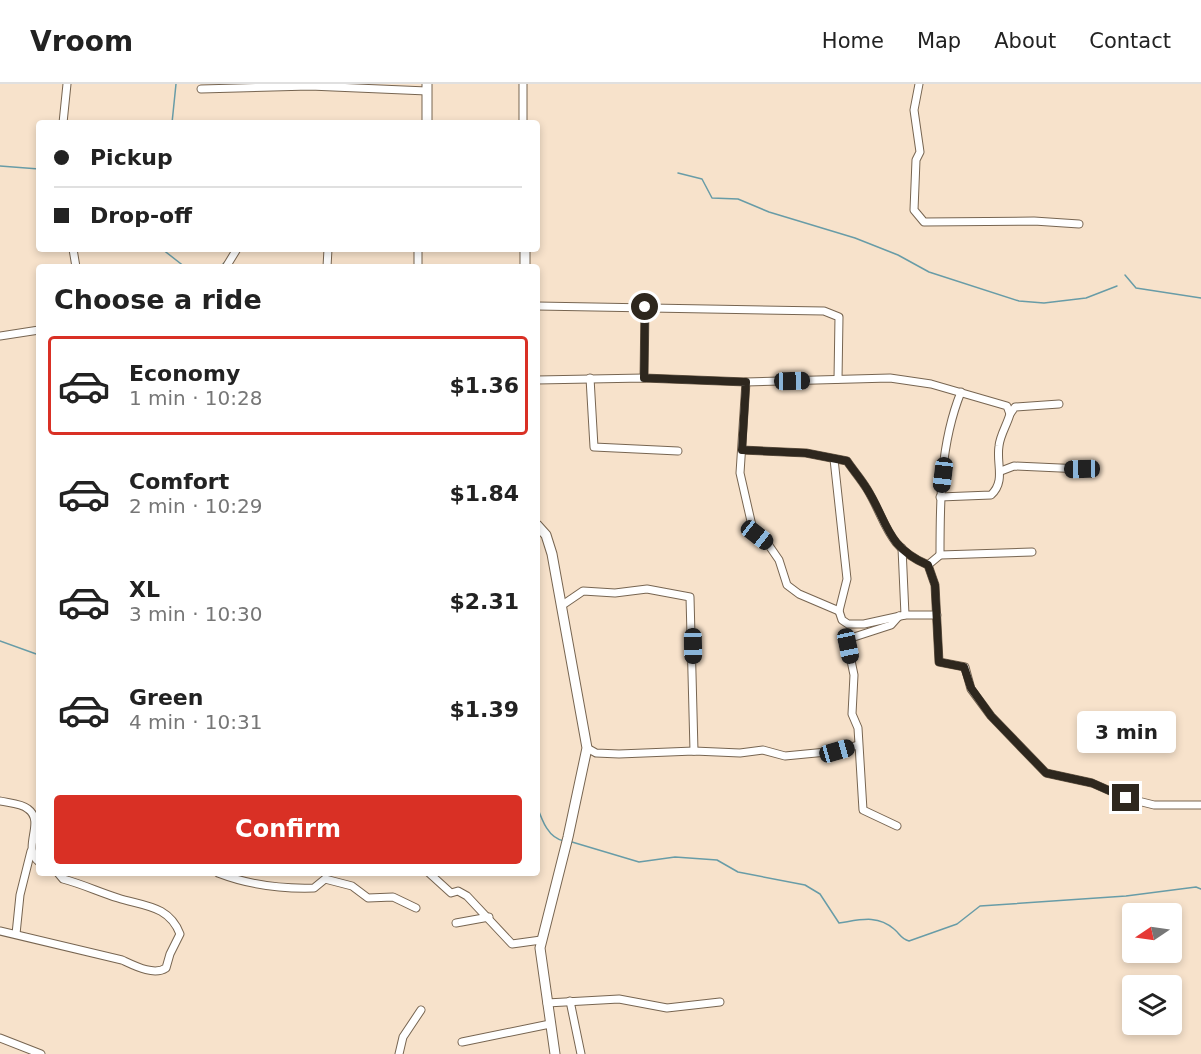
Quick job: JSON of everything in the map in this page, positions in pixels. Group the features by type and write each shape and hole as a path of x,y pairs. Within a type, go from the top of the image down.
{"street":[{"path":"63,120 67,84"},
{"path":"523,84 523,120"},
{"path":"919,84 914,110 920,152 916,160 914,210 924,222 1015,220 1079,224"},
{"path":"201,89 310,86 427,88 427,120"},
{"path":"540,306 824,310 837,314 839,317 838,379"},
{"path":"644,378 645,307"},
{"path":"0,336 36,330"},
{"path":"590,378 594,447 678,451"},
{"path":"540,380 644,378 746,382 890,378 961,392 1011,406 1059,404"},
{"path":"746,382 740,473 753,530 768,544 779,560 787,585 799,594 839,611 848,624 864,624 902,615 937,615"},
{"path":"940,555 940,497 947,435 961,392"},
{"path":"940,497 991,495 997,489 1001,471 999,443 1011,406"},
{"path":"742,450 806,453 847,461 867,490 889,536 902,548 928,565 935,585 939,662 964,667 971,688 991,716 1046,773 1092,783 1126,798 1154,805 1201,806"},
{"path":"834,459 847,579 839,611"},
{"path":"1001,471 1014,466 1082,469"},
{"path":"540,528 546,535 552,554 587,748 567,842 541,940 555,1054"},
{"path":"897,826 863,810 858,728 852,714 854,675 848,641 891,625 902,615 902,548"},
{"path":"928,565 940,555 1032,552"},
{"path":"561,606 583,591 615,593 647,589 690,597 694,751"},
{"path":"587,748 596,753 619,754 694,751 717,754 763,750 785,756 837,751 858,745"},
{"path":"0,801 36,809"},
{"path":"16,934 20,894 32,850 34,819 27,807"},
{"path":"32,850 36,860"},
{"path":"0,931 122,960 141,968 157,971 166,968 180,934 171,918 140,901 116,898 60,876"},
{"path":"229,876 265,886 294,888 314,888 324,879 352,886 368,898 393,897 417,908"},
{"path":"432,876 451,893 458,891 467,896 512,944 541,940"},
{"path":"456,922 489,917"},
{"path":"547,1003 619,999 667,1008 720,1002"},
{"path":"570,1002 582,1054"},
{"path":"399,1054 404,1037 421,1010"},
{"path":"462,1042 550,1024"},
{"path":"0,1038 41,1054"}],"waterway":[{"path":"172,120 176,84"},
{"path":"0,166 36,169"},
{"path":"678,173 702,179 712,198 738,199 769,212 855,238 898,255 929,272 1019,301 1044,303 1086,298 1117,286"},
{"path":"166,252 181,264"},
{"path":"1125,275 1136,288 1201,298"},
{"path":"0,641 36,654"},
{"path":"540,813 550,832 564,841"},
{"path":"572,842 639,862 675,857 717,860 738,872 805,885 820,894 839,923 868,919 881,921 909,941 957,924 980,906 1126,896 1196,887 1201,889"}],"route":[{"path":"645,307 644,378 746,382 742,450 806,453 847,461 867,490 889,536 918,561 928,565 935,585 939,662 964,667 971,688 991,716 1046,773 1065,779 1092,783 1126,798"}]}
